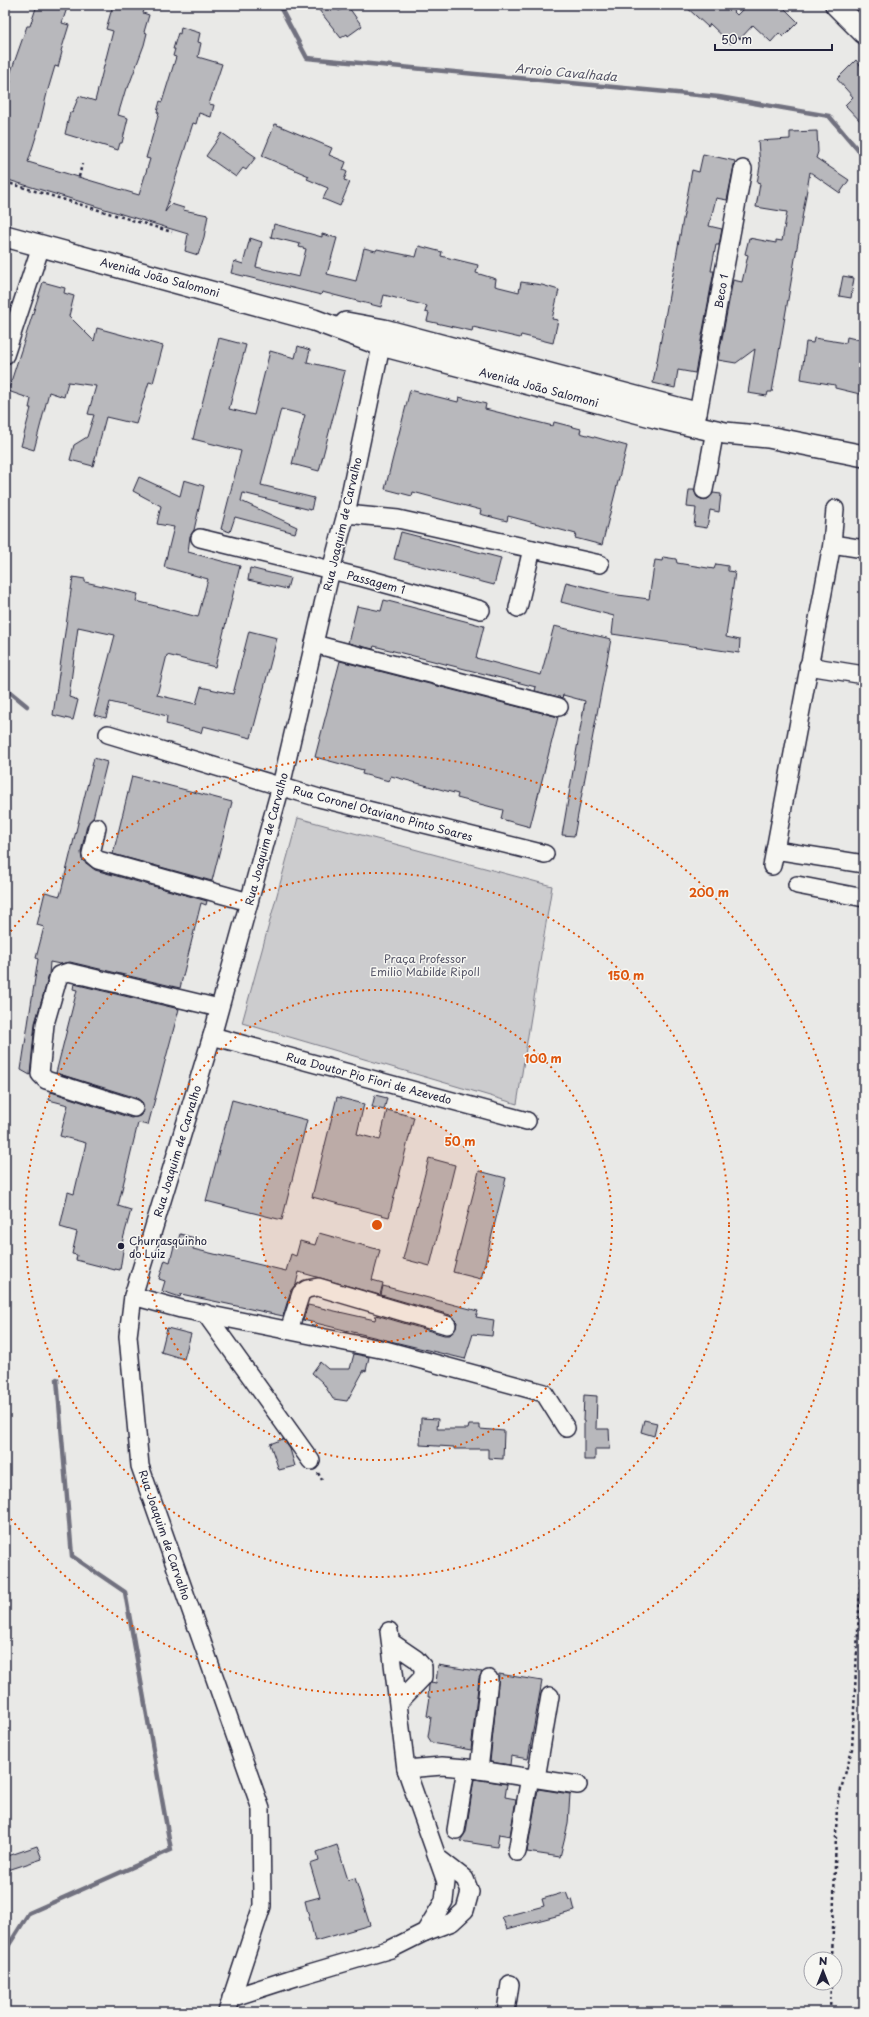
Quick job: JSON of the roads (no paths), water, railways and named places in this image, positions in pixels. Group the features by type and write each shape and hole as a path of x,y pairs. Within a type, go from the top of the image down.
{"main road":[{"path":"836,5 864,33"},
{"name":"Avenida João Salomoni","path":"5,236 382,338 725,420 768,437"},
{"name":"Avenida João Salomoni","path":"382,338 647,416 715,430 768,437 864,456"}],"street":[{"name":"Beco 1","path":"698,413 743,169"},
{"path":"5,355 41,246"},
{"name":"Rua Joaquim de Carvalho","path":"229,2005 262,1906 261,1809 140,1466 128,1336 133,1296 212,1036 281,786 331,570 346,514 382,338"},
{"path":"704,490 715,430"},
{"path":"835,508 832,544 773,858 864,864"},
{"path":"346,514 398,519 600,564"},
{"name":"Passagem 1","path":"200,538 331,570 481,610"},
{"path":"832,544 864,549"},
{"path":"518,608 532,549"},
{"path":"314,644 559,707"},
{"path":"808,666 864,675"},
{"name":"Rua Coronel Otaviano Pinto Soares","path":"108,734 319,798 545,854"},
{"path":"97,827 91,854 98,860 249,902"},
{"path":"797,885 864,898"},
{"path":"134,1108 46,1080 40,1074 45,1024 59,975 68,972 219,1008"},
{"name":"Rua Doutor Pio Fiori de Azevedo","path":"212,1036 527,1121"},
{"path":"289,1330 301,1294 307,1288 318,1288 447,1325"},
{"path":"133,1296 205,1313 385,1350 544,1393 566,1428"},
{"path":"205,1313 311,1461"},
{"path":"399,1702 423,1677 423,1667 416,1659 390,1637 406,1770 446,1882 444,1901 425,1932"},
{"path":"456,1830 472,1769 489,1679"},
{"path":"517,1852 550,1696"},
{"path":"406,1770 442,1766 578,1785"},
{"path":"229,2005 296,1977 391,1949 425,1932 452,1922 465,1910 470,1892 465,1878 438,1858"},
{"path":"506,2012 510,1984"}],"waterway":[{"name":"Arroio Cavalhada","path":"279,5 307,58 719,97 829,116 864,157"},
{"path":"5,688 27,706"},
{"path":"5,1951 29,1913 171,1850 125,1592 72,1556 57,1379"}],"place":[{"name":"Churrasquinho do Luiz","path":"121,1246"}],"park label":[{"name":"Praça Professor Emilio Mabilde Ripoll","path":"425,964"}]}
